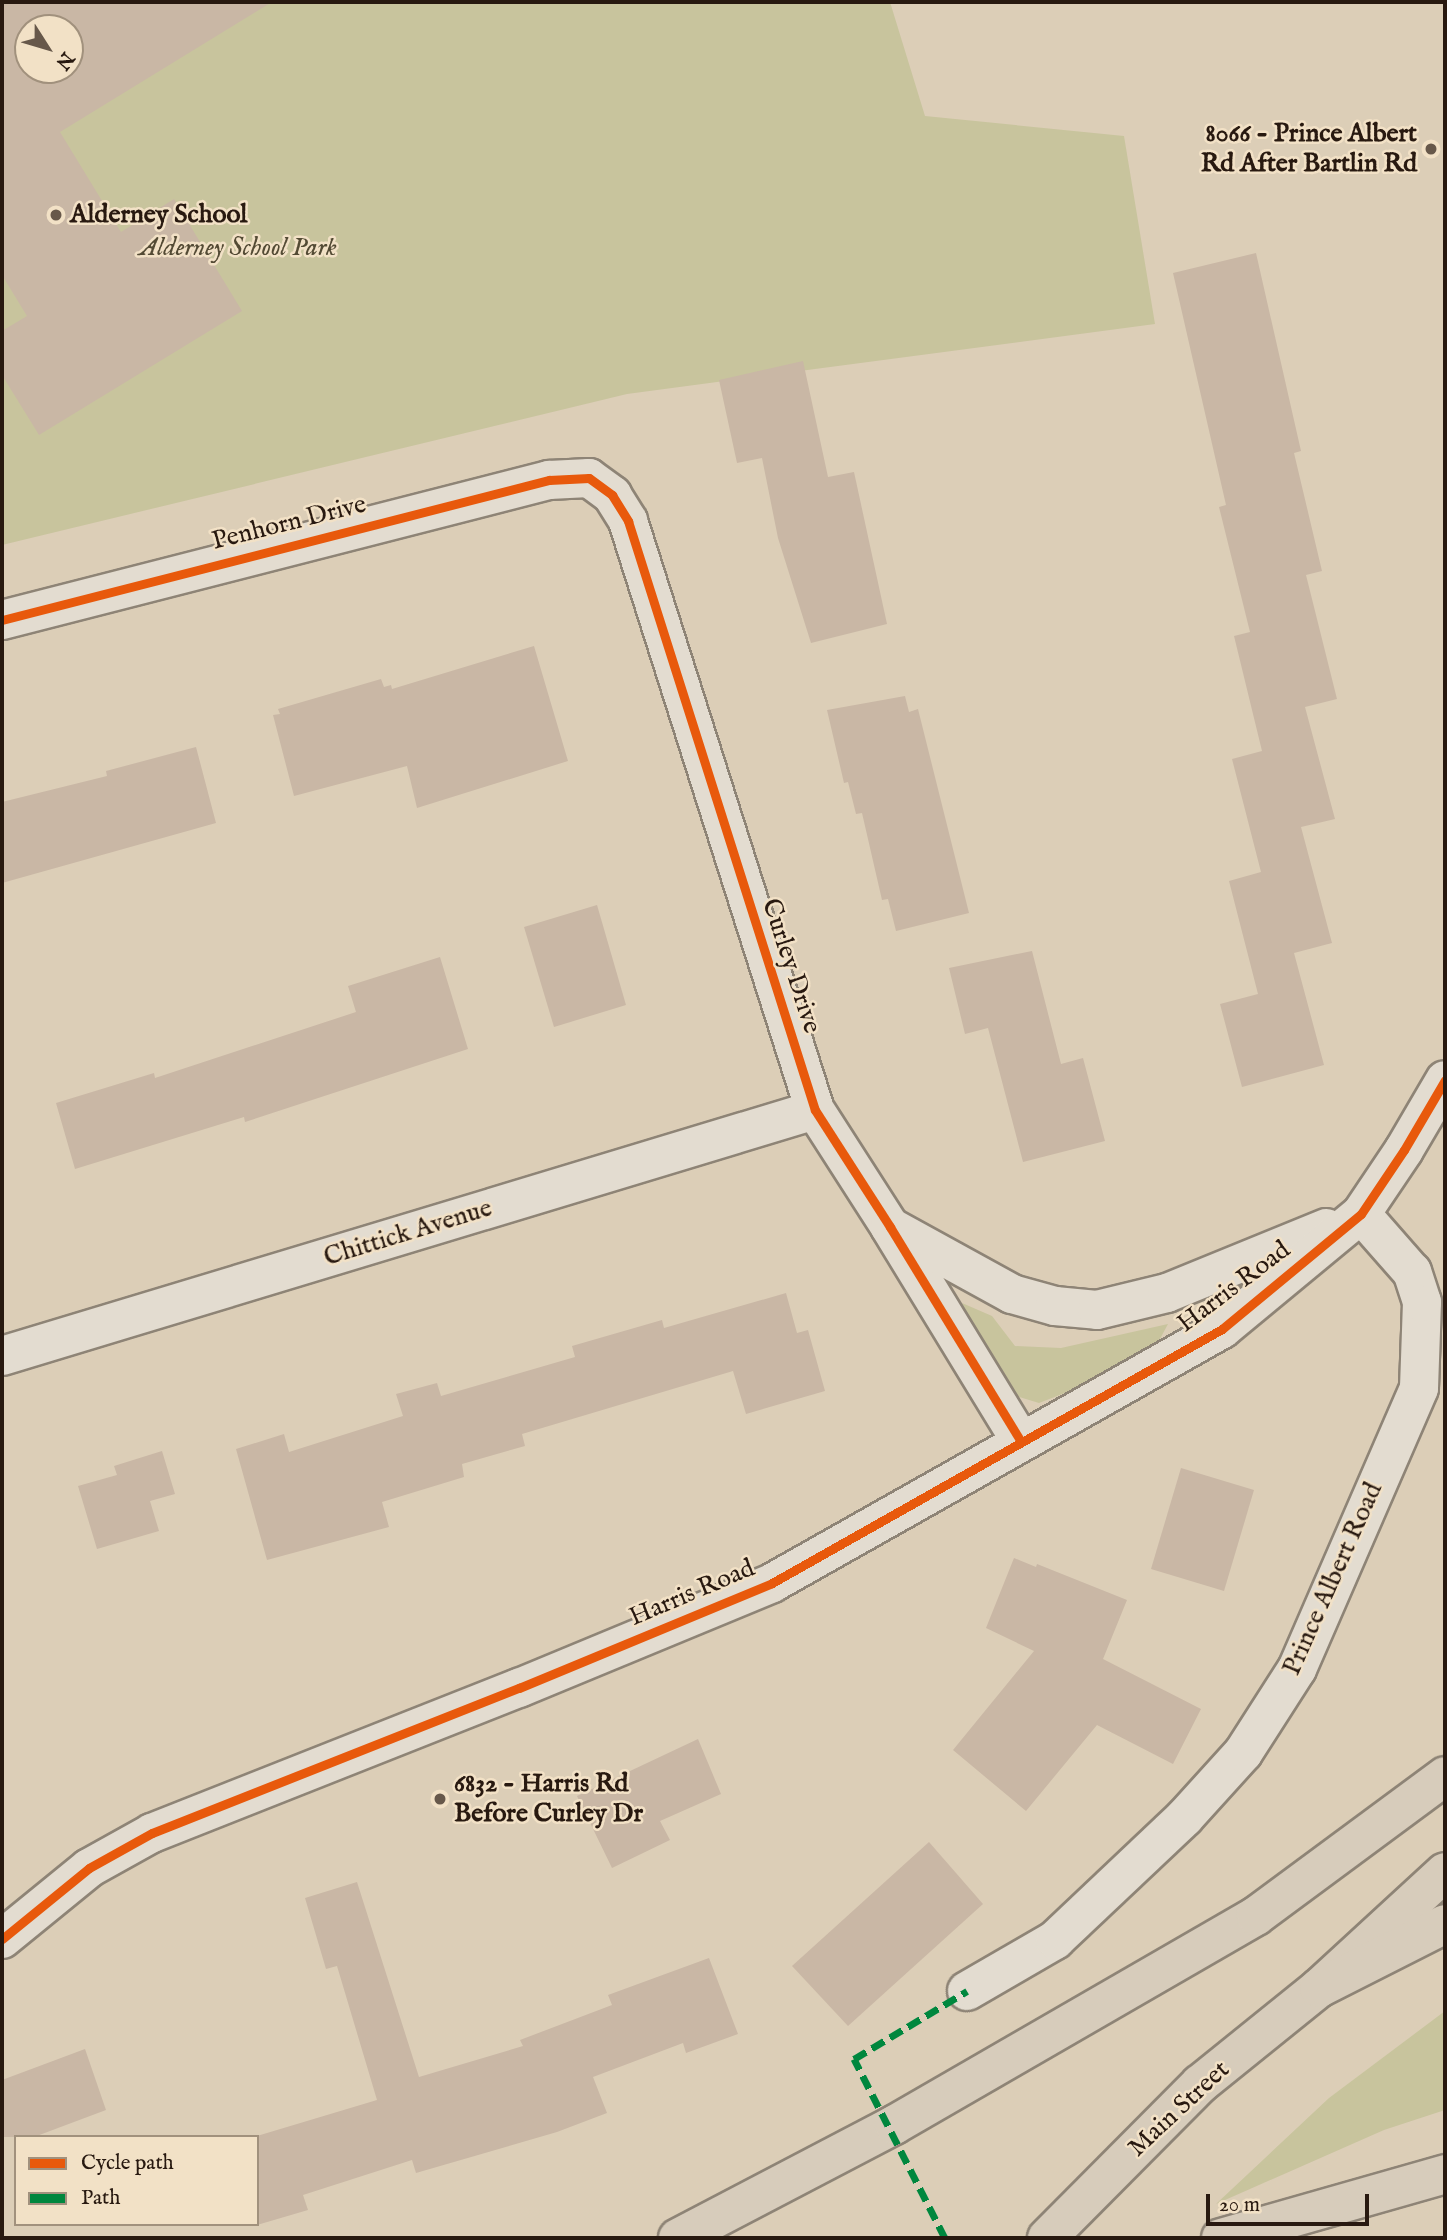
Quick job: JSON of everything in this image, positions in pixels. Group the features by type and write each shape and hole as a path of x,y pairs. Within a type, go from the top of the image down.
{"main road":[{"path":"678,2238 894,2125 1256,1916 1445,1776"},
{"path":"1319,1988 1445,1872"},
{"path":"1319,1988 1445,1924"},
{"name":"Main Street","path":"1047,2238 1200,2084 1319,1988"},
{"path":"1221,2238 1445,2174"}],"street":[{"name":"Penhorn Drive","path":"2,620 549,480 589,478"},
{"name":"Curley Drive","path":"589,478 612,495 628,521 815,1110 1020,1440"},
{"path":"1361,1213 1404,1150 1445,1080"},
{"name":"Chittick Avenue","path":"2,1356 815,1110"},
{"name":"Curley Drive","path":"890,1227 1012,1294 1055,1306 1097,1310 1167,1293 1361,1213"},
{"name":"Harris Road","path":"2,1939 89,1868 152,1833 519,1688 772,1583 1020,1440 1142,1376 1222,1329 1361,1213"},
{"name":"Prince Albert Road","path":"967,1991 1055,1940 1184,1818 1243,1753 1297,1669 1419,1388 1422,1303 1412,1272 1361,1213"}],"green space":[{"name":"Alderney School Park","path":"2,2 890,2 925,116 1124,136 1155,324 627,394 2,545"},
{"path":"962,1303 992,1316 1015,1346 1061,1348 1168,1324 1154,1350 1096,1381 1039,1403 1006,1393"},
{"path":"1445,2011 1445,2110 1384,2130 1216,2204 1329,2098"}],"building":[{"name":"Alderney School","path":"2,2 272,2 60,132 121,232 174,199 242,311 39,435 2,375 2,331 27,316 2,275"},
{"path":"1256,253 1301,451 1294,453 1322,571 1306,575 1337,699 1305,707 1335,819 1301,827 1332,943 1294,953 1324,1065 1242,1087 1220,1004 1258,994 1229,881 1261,872 1232,759 1262,751 1234,636 1250,632 1219,507 1226,505 1173,273"},
{"path":"803,361 828,477 854,472 887,624 811,643 778,538 762,458 737,463 719,380"},
{"path":"534,646 568,761 417,808 407,766 294,796 273,715 280,714 278,709 381,679 384,687 391,685 392,689"},
{"path":"905,696 909,712 918,709 969,913 896,931 888,899 882,900 862,813 856,814 848,782 844,783 827,710"},
{"path":"196,747 216,823 2,883 2,802 107,776 106,771"},
{"path":"597,905 626,1005 554,1027 524,927"},
{"path":"1032,951 1061,1064 1083,1058 1105,1141 1023,1162 988,1028 965,1034 949,968"},
{"path":"440,957 468,1049 245,1122 244,1117 75,1169 56,1103 154,1073 155,1078 356,1012 348,986"},
{"path":"786,1293 797,1333 808,1330 825,1391 746,1414 733,1371 522,1434 525,1446 462,1464 464,1477 382,1502 389,1527 267,1560 236,1449 284,1434 289,1452 403,1416 396,1394 437,1383 441,1396 575,1357 572,1346 662,1320 664,1328"},
{"path":"162,1451 175,1494 150,1501 159,1531 97,1549 78,1486 117,1475 114,1466"},
{"path":"1181,1468 1254,1490 1224,1591 1151,1569"},
{"path":"1014,1558 1036,1567 1037,1564 1127,1600 1103,1659 1201,1709 1173,1764 1097,1725 1026,1811 953,1750 1034,1651 986,1628"},
{"path":"698,1739 721,1794 660,1821 670,1840 612,1868 577,1796"},
{"path":"929,1842 983,1904 848,2026 792,1966"},
{"path":"357,1882 419,2077 523,2046 520,2040 612,2005 608,1995 709,1958 738,2034 686,2053 683,2043 593,2077 607,2113 557,2132 416,2173 412,2160 303,2195 308,2210 259,2224 259,2135 377,2100 337,1966 326,1969 305,1898"},
{"path":"85,2049 106,2110 39,2135 2,2137 2,2080"}],"marked path":[{"path":"945,2238 854,2059 967,1991"}],"cycle path":[{"path":"2,620 549,480 589,478 612,495 628,521 815,1110 1020,1440"},
{"path":"2,1939 89,1868 152,1833 519,1688 772,1583 1222,1329 1361,1214 1404,1150 1445,1080"}],"place":[{"name":"8066 - Prince Albert Rd After Bartlin Rd","path":"1431,149"},
{"name":"Alderney School","path":"56,215"},
{"name":"6832 - Harris Rd Before Curley Dr","path":"440,1799"}]}
